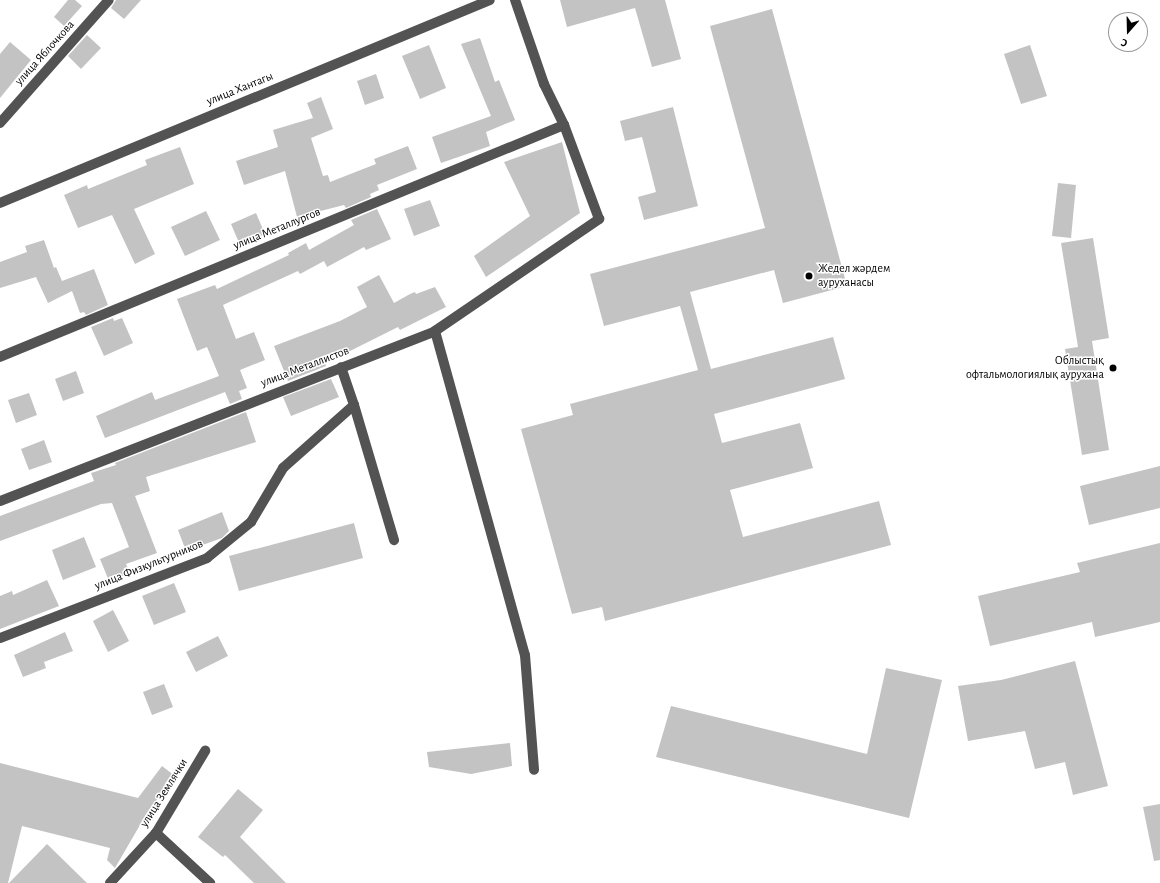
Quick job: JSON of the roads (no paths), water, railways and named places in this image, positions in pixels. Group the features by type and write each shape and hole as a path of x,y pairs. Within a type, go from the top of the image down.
{"street":[{"name":"улица Яблочкова","path":"0,123 109,0"},
{"name":"улица Хантагы","path":"0,203 490,0"},
{"path":"515,0 544,84 564,125"},
{"name":"улица Металлистов","path":"0,501 435,331 600,219 564,125"},
{"name":"улица Металлургов","path":"0,357 564,125"},
{"path":"435,331 525,655 534,770"},
{"path":"341,367 354,405 394,540"},
{"name":"улица Физкультурников","path":"0,638 207,558 251,522 283,468 354,405"},
{"name":"улица Землячки","path":"110,883 156,833 205,750"},
{"path":"156,833 210,883"}],"place":[{"name":"Жедел жәрдем ауруханасы","path":"809,276"},
{"name":"Облыстық офтальмологиялық аурухана","path":"1113,368"}]}
